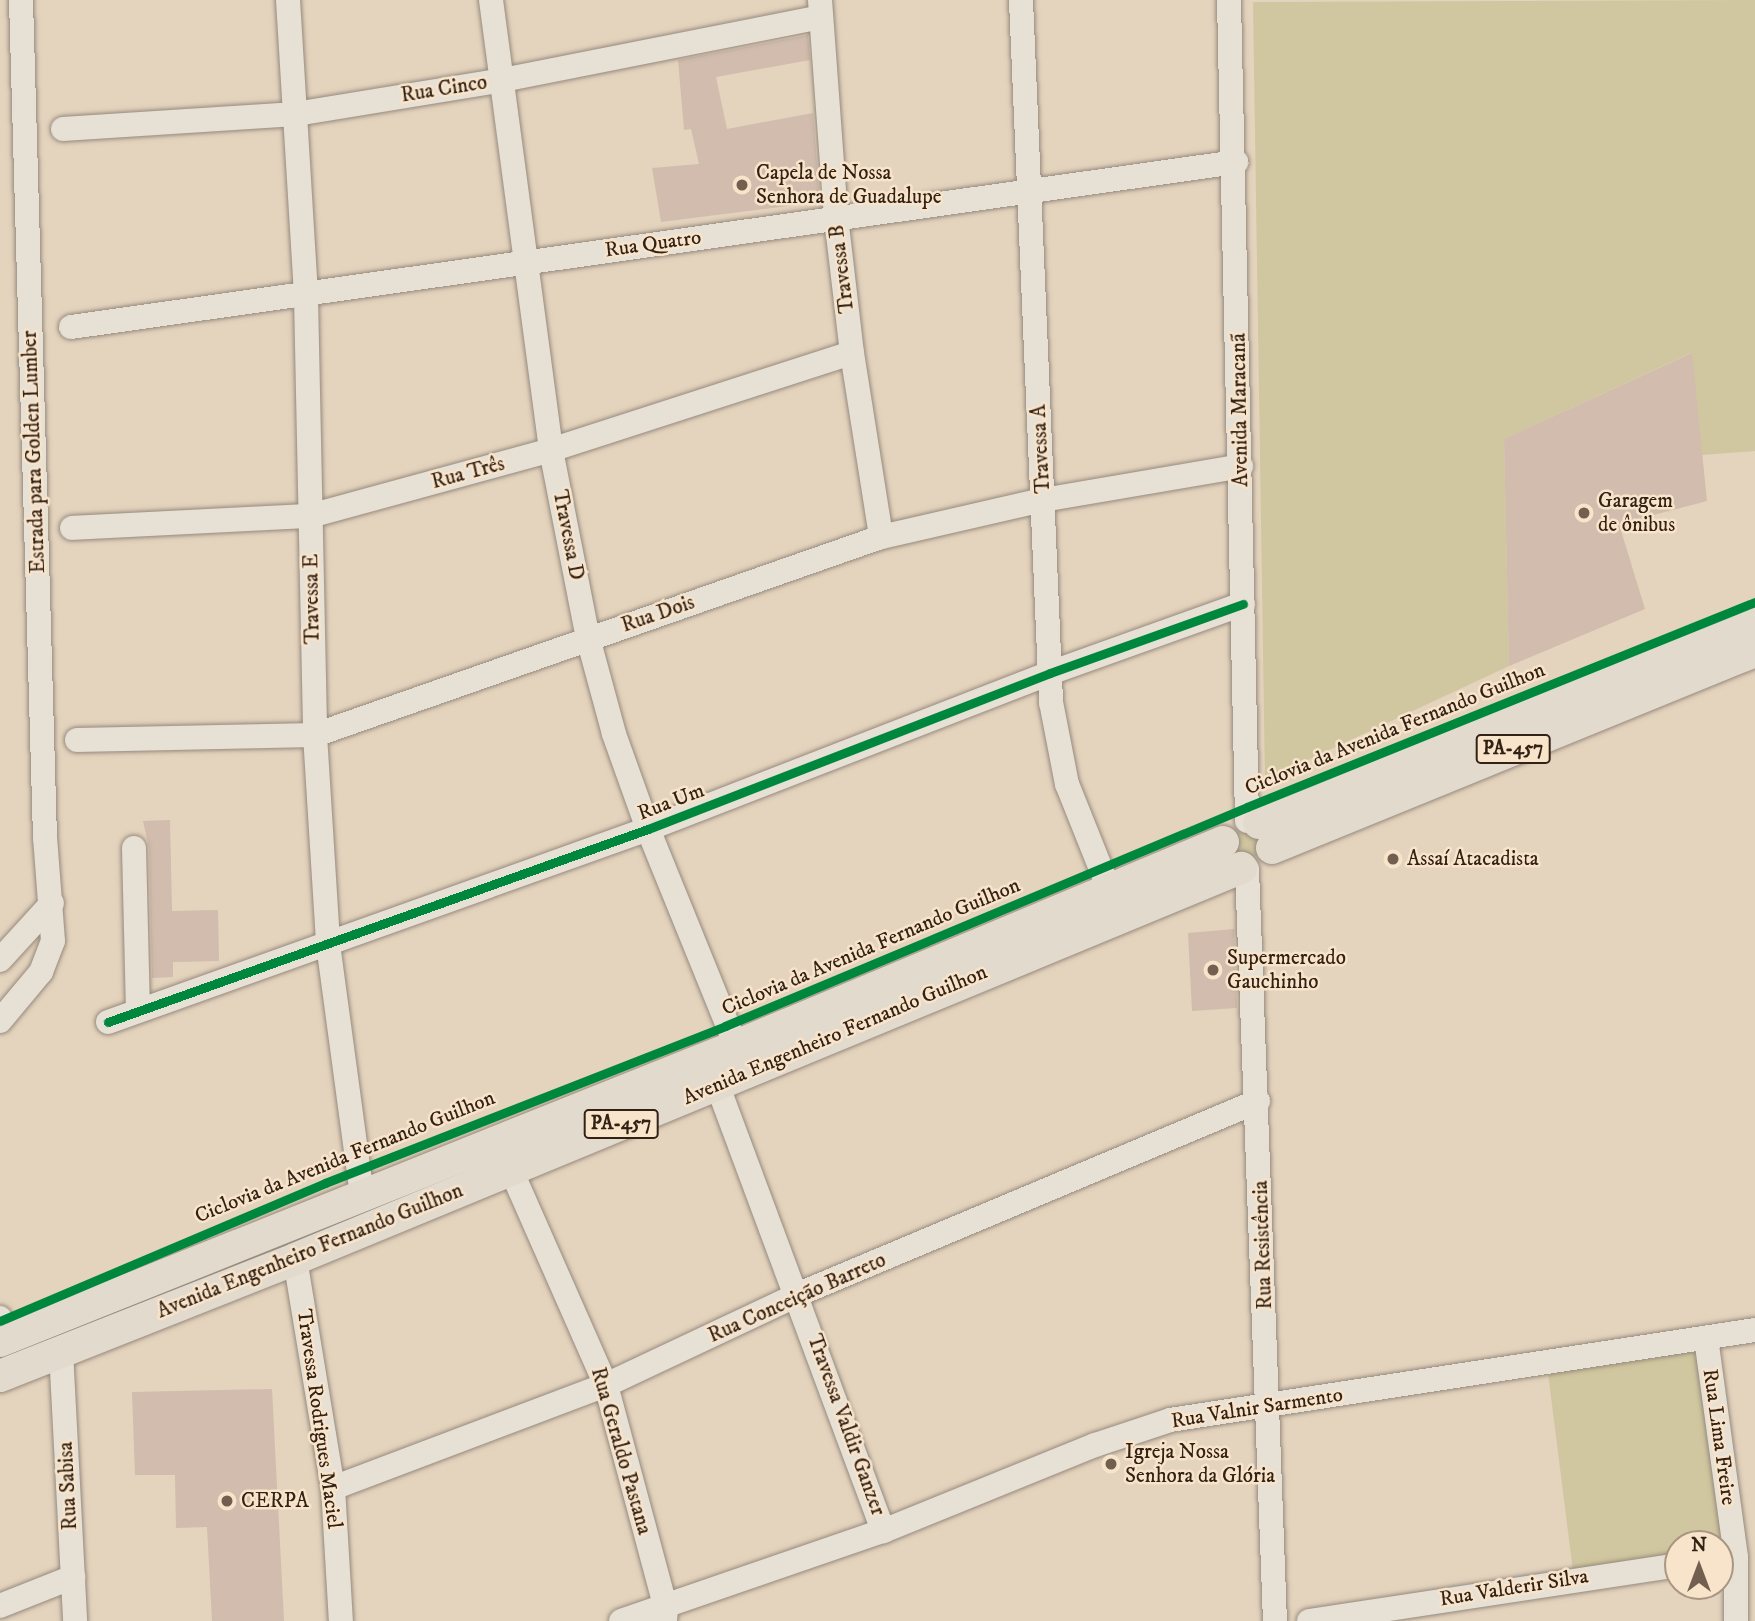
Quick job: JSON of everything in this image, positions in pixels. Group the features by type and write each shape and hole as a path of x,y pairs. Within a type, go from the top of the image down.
{"main road":[{"name":"Avenida Engenheiro Fernando Guilhon","path":"1259,831 1755,624"},
{"name":"Avenida Engenheiro Fernando Guilhon","path":"3,1332 362,1196 736,1046 1223,842 1231,826 1259,831 1755,651"},
{"name":"Avenida Engenheiro Fernando Guilhon","path":"0,1376 295,1259 717,1084 1264,863 1259,831"},
{"path":"1223,842 1227,858 1244,869"}],"street":[{"name":"Estrada para Golden Lumber","path":"0,1021 49,957 52,903 46,838 21,0"},
{"name":"Travessa E","path":"288,0 306,297 315,735 328,944 362,1196"},
{"name":"Travessa D","path":"491,0 551,450 589,638 614,734 648,829 736,1046"},
{"name":"Travessa A","path":"1021,0 1050,673 1067,784 1109,889"},
{"name":"Avenida Maracanã","path":"1229,0 1236,162 1242,604 1259,831"},
{"name":"Rua Cinco","path":"63,129 296,114 503,80 820,9"},
{"name":"Travessa B","path":"820,9 836,217 852,353 881,537"},
{"name":"Rua Quatro","path":"71,327 306,297 836,217 1029,193 1236,162"},
{"name":"Rua Três","path":"72,528 310,516 551,450 852,353"},
{"name":"Rua Dois","path":"77,740 315,735 881,537 1043,500 1241,466"},
{"name":"Rua Um","path":"108,1022 648,829 1050,673 1242,604"},
{"path":"134,848 138,1010"},
{"name":"Rua Resistência","path":"1244,869 1258,1101 1275,1621"},
{"path":"0,960 52,903"},
{"name":"Travessa Valdir Ganzer","path":"717,1084 799,1294 883,1531"},
{"name":"Rua Conceição Barreto","path":"332,1488 606,1385 799,1294 1258,1101"},
{"name":"Rua Geraldo Pastana","path":"511,1170 606,1385 665,1615"},
{"name":"Travessa Rodrigues Maciel","path":"295,1259 332,1488 341,1621"},
{"name":"Rua Valnir Sarmento","path":"621,1621 665,1615 1136,1430 1170,1420 1755,1330"},
{"name":"Rua Lima Freire","path":"1706,1338 1737,1557 1736,1621"},
{"name":"Rua Sabisa","path":"61,1351 75,1621"},
{"name":"Rua Valderir Silva","path":"1309,1621 1664,1566"},
{"path":"0,1606 72,1577"}],"shaded area":[{"path":"1755,0 1755,451 1702,455 1691,353 1504,439 1509,666 1265,780 1253,2"},
{"path":"1248,828 1259,832 1263,843 1259,854 1248,858 1237,854 1233,843 1237,832"},
{"path":"1704,1349 1729,1530 1664,1530 1664,1559 1573,1571 1548,1373"}],"building":[{"path":"808,35 810,60 716,77 727,129 813,113 820,202 661,222 652,168 699,164 691,129 684,130 678,60"},
{"name":"Garagem de ônibus","path":"1692,353 1707,501 1619,524 1645,609 1509,666 1504,439"},
{"path":"170,820 172,911 218,910 219,961 173,962 173,977 152,978 149,848 143,821"},
{"name":"Supermercado Gauchinho","path":"1234,929 1237,1008 1192,1011 1188,933"},
{"name":"CERPA","path":"272,1389 284,1621 212,1621 207,1527 176,1528 175,1475 135,1475 132,1392"}],"cycle path":[{"name":"Ciclovia da Avenida Fernando Guilhon","path":"0,1321 325,1183 725,1026 1247,807 1755,602"},
{"path":"108,1022 648,829 1050,673 1243,604"}],"place":[{"name":"Capela de Nossa Senhora de Guadalupe","path":"742,185"},
{"name":"Garagem de ônibus","path":"1584,513"},
{"name":"Assaí Atacadista","path":"1393,859"},
{"name":"Supermercado Gauchinho","path":"1213,970"},
{"name":"Igreja Nossa Senhora da Glória","path":"1111,1464"},
{"name":"CERPA","path":"227,1501"}]}
